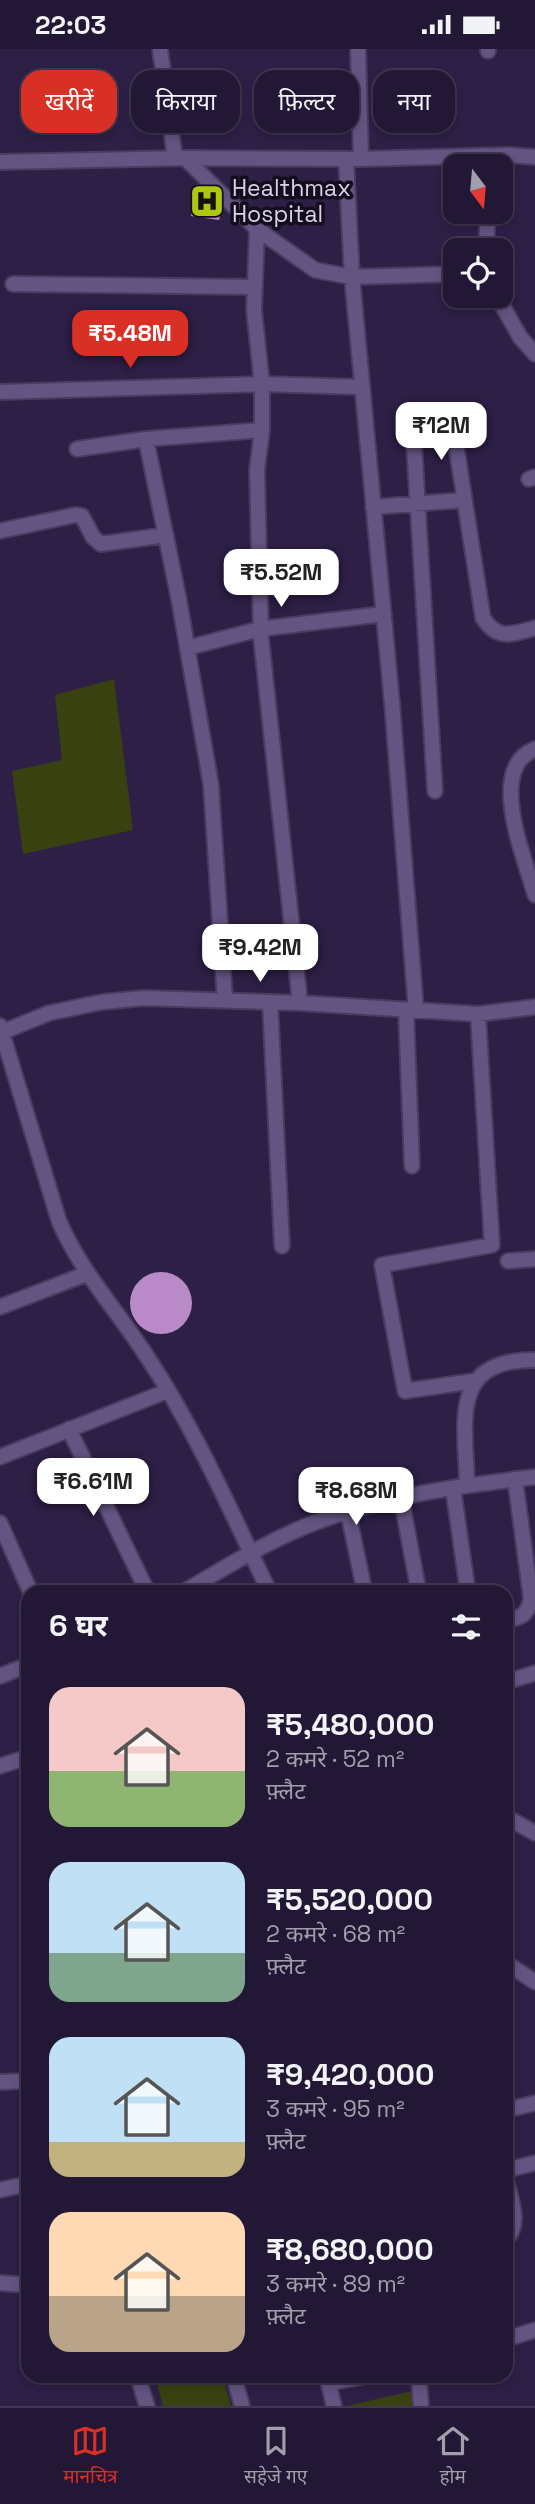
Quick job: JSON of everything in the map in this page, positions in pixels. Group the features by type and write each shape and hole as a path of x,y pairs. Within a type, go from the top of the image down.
{"street":[{"path":"160,49 180,158 257,229 315,270 352,277 443,274"},
{"path":"358,49 353,159 352,277 383,614 411,1010 412,1166"},
{"path":"513,155 535,157"},
{"path":"0,162 443,157"},
{"path":"257,229 254,310 262,384 262,430 257,470 260,629 300,1003"},
{"path":"13,284 254,288"},
{"path":"504,308 520,337 535,354"},
{"path":"0,392 262,384 361,387"},
{"path":"412,411 435,791"},
{"path":"452,419 483,618 490,629 501,635 535,628"},
{"path":"77,449 146,439 262,430"},
{"path":"146,439 211,785 225,1000"},
{"path":"373,507 464,500"},
{"path":"0,531 75,515 82,516 93,537 102,544 166,535"},
{"path":"187,648 260,629 383,614"},
{"path":"535,749 519,758 509,786 518,837 535,895"},
{"path":"266,1585 212,1469 167,1391 146,1356 86,1274 70,1246 59,1221 1,1031 50,1013 102,1002 144,998 300,1003 478,1014 535,1007"},
{"path":"270,1002 282,1246"},
{"path":"474,1381 405,1391 382,1265 492,1245 478,1014"},
{"path":"508,1261 535,1259"},
{"path":"0,1307 86,1274"},
{"path":"467,1585 460,1486 466,1405 474,1381 482,1372 500,1364 535,1360"},
{"path":"0,1457 167,1391"},
{"path":"69,1429 144,1585"},
{"path":"195,1585 251,1552 329,1517 401,1497 460,1486 535,1477"},
{"path":"513,1619 524,1616 529,1608 531,1576 516,1479"},
{"path":"401,1497 418,1585"},
{"path":"348,1512 363,1585"},
{"path":"0,1523 27,1585"},
{"path":"0,1676 21,1668"},
{"path":"513,1680 535,1674"},
{"path":"0,1766 21,1759"},
{"path":"513,1821 535,1833"},
{"path":"513,1968 535,1982"},
{"path":"0,2082 21,2081"},
{"path":"513,2108 535,2103"},
{"path":"513,2168 535,2163"},
{"path":"0,2190 21,2186"},
{"path":"0,2283 21,2284"},
{"path":"513,2337 535,2330"},
{"path":"140,2383 147,2406"},
{"path":"236,2383 242,2406"},
{"path":"329,2383 334,2406"},
{"path":"419,2383 421,2406"}],"green space":[{"path":"114,679 133,830 23,854 12,771 62,760 55,695"},
{"path":"157,2383 225,2383 231,2406 163,2406"},
{"path":"412,2391 413,2406 347,2406"}],"building":[{"path":"197,184 222,208 219,220 191,216"},
{"path":"161,1272 173,1274 183,1281 190,1291 190,1315 183,1325 173,1332 161,1334 149,1332 139,1325 132,1315 130,1303 132,1291 139,1281 149,1274"}],"place":[{"name":"Healthmax Hospital","path":"207,201"}]}
